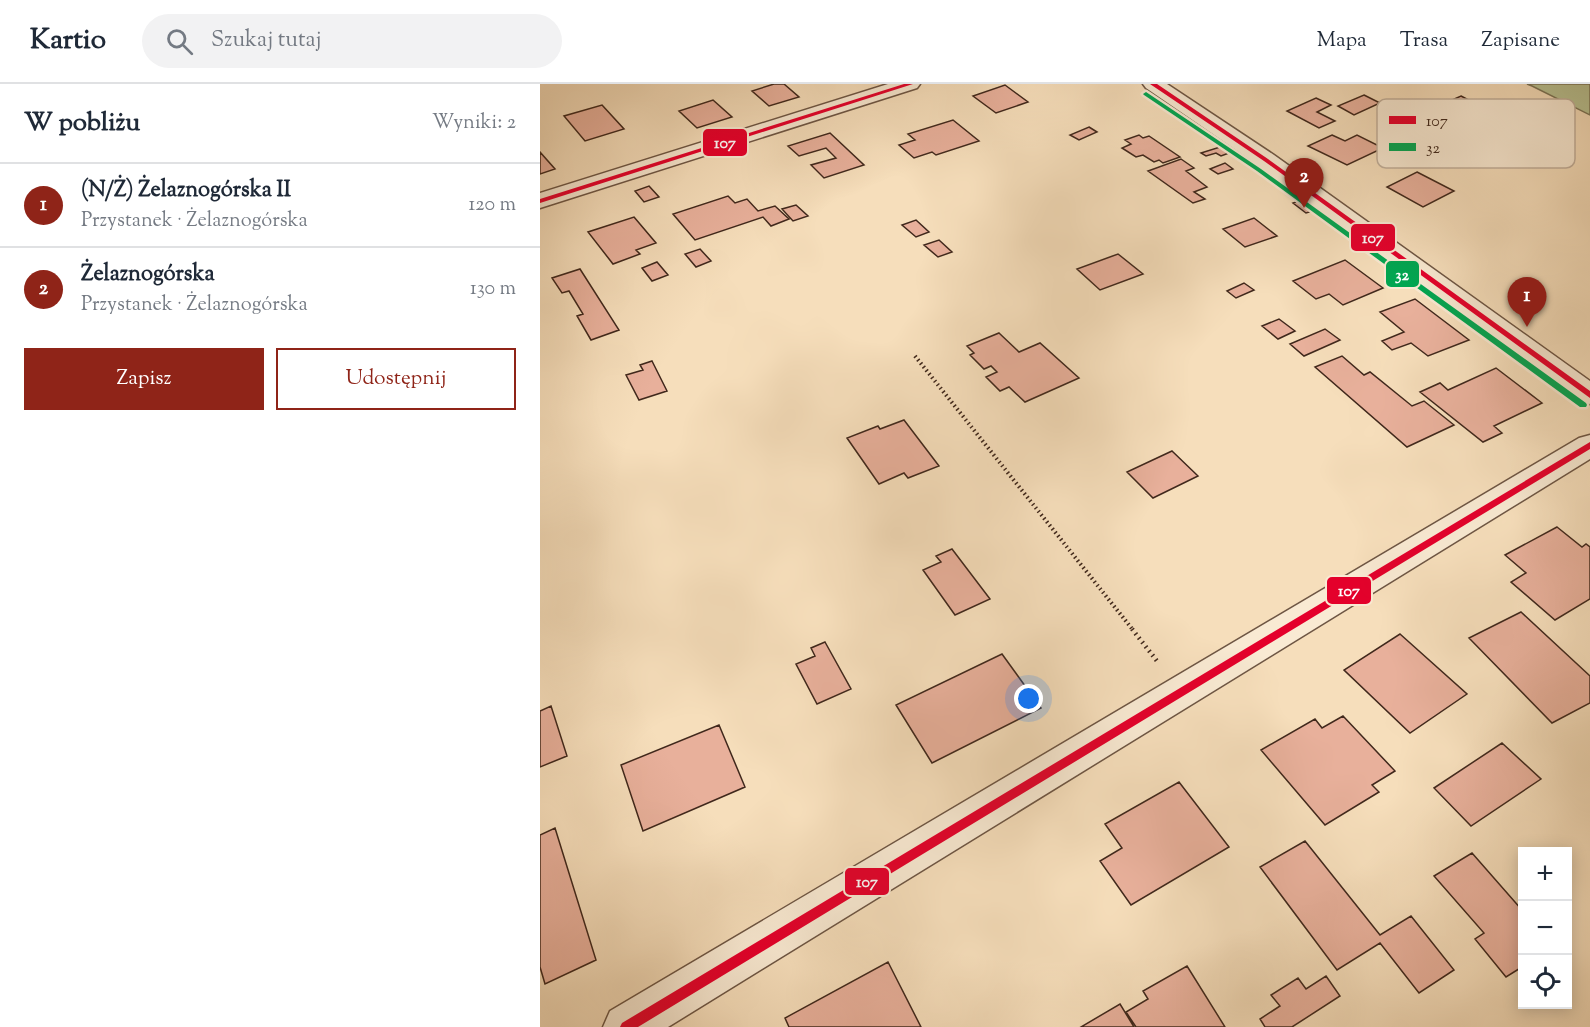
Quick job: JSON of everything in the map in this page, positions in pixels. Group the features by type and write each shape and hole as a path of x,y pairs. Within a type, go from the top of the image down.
{"street":[{"path":"540,201 910,84"},
{"path":"1153,84 1266,160 1590,395"},
{"path":"626,1027 1590,445"}],"path":[{"path":"915,356 1182,692"}],"green space":[{"path":"1527,84 1590,84 1590,115 1575,108 1575,99 1558,99"}],"building":[{"path":"774,84 784,84 799,97 769,106 752,91"},
{"path":"1005,85 1028,102 996,113 973,96"},
{"path":"1364,95 1377,102 1377,104 1354,115 1338,106"},
{"path":"1316,98 1331,105 1317,112 1335,121 1319,128 1287,111"},
{"path":"713,100 732,117 697,128 679,111"},
{"path":"602,105 624,129 585,141 564,116"},
{"path":"953,120 979,141 936,155 932,152 914,158 899,145 915,140 908,134"},
{"path":"1089,127 1097,132 1079,140 1070,135"},
{"path":"830,133 864,165 824,178 811,165 836,158 826,148 799,156 788,146"},
{"path":"1139,135 1143,138 1149,136 1180,157 1163,163 1159,160 1154,162 1143,155 1136,157 1122,148 1131,144 1125,140"},
{"path":"1332,135 1345,141 1357,135 1377,145 1377,151 1347,165 1308,146"},
{"path":"1220,147 1229,153 1221,156 1216,153 1206,156 1201,153"},
{"path":"540,152 555,169 540,174"},
{"path":"1181,159 1194,168 1186,171 1207,187 1194,192 1205,199 1193,203 1148,171"},
{"path":"1225,163 1233,169 1218,174 1210,169"},
{"path":"1417,172 1454,191 1423,207 1387,187"},
{"path":"649,186 659,197 644,202 635,191"},
{"path":"728,196 735,203 747,199 758,211 775,206 789,219 771,226 763,217 695,240 673,214"},
{"path":"1299,201 1313,211 1306,213 1293,203"},
{"path":"796,205 808,216 793,221 782,209"},
{"path":"634,217 656,243 636,250 640,254 613,264 588,232"},
{"path":"1254,218 1277,236 1245,247 1223,229"},
{"path":"916,220 929,232 916,237 902,225"},
{"path":"939,240 952,252 938,257 924,245"},
{"path":"700,249 711,261 696,267 685,254"},
{"path":"1118,254 1143,274 1100,290 1077,269"},
{"path":"1345,260 1383,288 1343,305 1329,294 1316,299 1293,281"},
{"path":"657,262 668,275 652,281 642,268"},
{"path":"580,269 619,330 591,340 577,316 583,314 569,291 562,293 552,278"},
{"path":"1244,283 1254,290 1236,298 1227,291"},
{"path":"1415,299 1469,340 1428,356 1411,343 1392,350 1382,341 1404,332 1380,312"},
{"path":"1279,319 1295,331 1278,339 1262,326"},
{"path":"1325,329 1340,340 1304,356 1290,344"},
{"path":"999,333 1019,352 1040,343 1079,378 1025,402 1009,387 1000,391 986,377 997,372 991,366 984,369 970,355 974,353 967,346"},
{"path":"1342,356 1364,375 1370,372 1412,406 1424,401 1454,425 1407,447 1315,367"},
{"path":"652,361 667,391 639,400 626,375 643,370 640,365"},
{"path":"1496,368 1542,403 1494,426 1502,433 1483,442 1420,392 1440,383 1448,390"},
{"path":"904,420 939,466 908,478 904,473 879,484 847,438 878,426 880,429"},
{"path":"1172,451 1198,476 1153,498 1127,472"},
{"path":"1557,527 1582,547 1586,544 1590,547 1590,599 1555,620 1511,582 1526,573 1505,555"},
{"path":"952,549 990,599 955,615 923,570 941,562 936,556"},
{"path":"1521,612 1590,676 1590,703 1552,723 1469,638"},
{"path":"1400,634 1467,694 1410,733 1344,670"},
{"path":"825,642 851,689 817,704 796,664 815,656 811,648"},
{"path":"1002,654 1041,708 932,763 896,705"},
{"path":"551,706 567,756 540,767 540,711"},
{"path":"1343,716 1395,771 1372,785 1379,792 1325,825 1261,750 1315,719 1322,728"},
{"path":"719,725 745,787 643,831 621,765"},
{"path":"1502,743 1541,779 1471,826 1434,788"},
{"path":"1179,782 1229,847 1131,905 1100,861 1122,848 1105,824"},
{"path":"555,828 596,960 545,984 540,967 540,835"},
{"path":"1305,841 1380,935 1411,916 1454,970 1419,993 1380,943 1337,970 1260,867"},
{"path":"1472,853 1518,905 1518,970 1506,977 1475,939 1484,933 1434,876"},
{"path":"888,962 921,1027 789,1027 785,1018"},
{"path":"1187,966 1225,1027 1136,1027 1126,1012 1148,999 1143,991"},
{"path":"1326,976 1340,996 1292,1027 1265,1027 1260,1019 1280,1006 1271,995 1298,978 1306,989"},
{"path":"1120,1004 1134,1027 1081,1027"}],"transit line":[{"name":"107","path":"540,201 910,84"},
{"name":"107","path":"1153,84 1266,160 1590,395"},
{"name":"32","path":"1146,94 1259,170 1583,405"},
{"name":"107","path":"626,1027 1590,445"}],"place":[{"name":"Żelaznogórska","path":"1304,208"},
{"name":"(N/Ż) Żelaznogórska II","path":"1527,327"}]}
